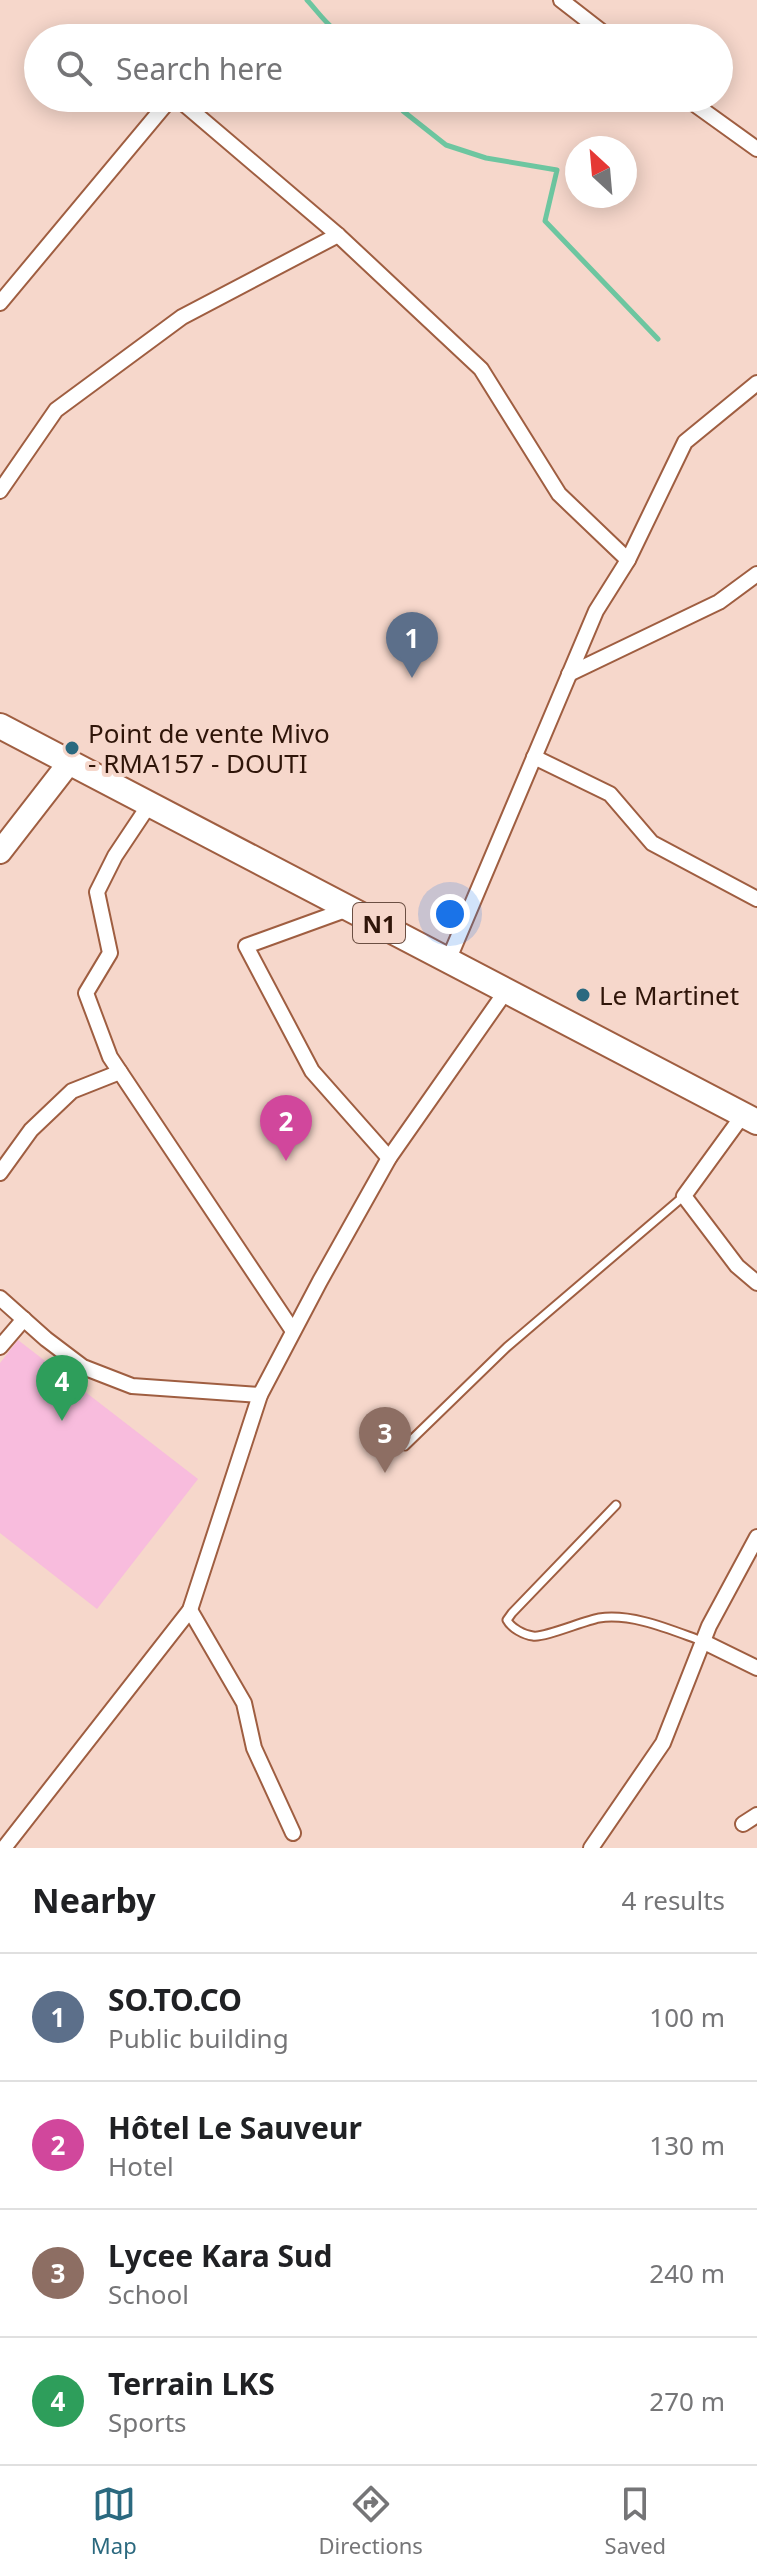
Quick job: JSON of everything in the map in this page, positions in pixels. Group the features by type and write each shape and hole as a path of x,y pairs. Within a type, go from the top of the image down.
{"highway":[{"name":"N1","path":"0,726 750,1118"}],"main road":[{"path":"0,852 69,763"}],"street":[{"path":"561,0 592,24"},
{"path":"0,303 159,112"},
{"path":"193,112 338,235 481,369 559,494 628,560"},
{"path":"705,112 757,149"},
{"path":"0,491 56,410 182,317 338,235"},
{"path":"448,961 596,611 628,560 685,442 757,383"},
{"path":"569,674 719,602 757,574"},
{"path":"534,757 610,794 652,843 757,899"},
{"path":"149,805 115,856 97,892 110,953 86,993 110,1057 293,1331"},
{"path":"351,908 246,946 312,1071 389,1158"},
{"path":"4,1848 190,1610 260,1395 389,1158 506,991"},
{"path":"0,1173 31,1130 72,1091 120,1072"},
{"path":"750,1118 684,1196 737,1266 757,1283"},
{"path":"0,1298 83,1367 132,1386 260,1395"},
{"path":"0,1347 24,1319"},
{"path":"591,1848 663,1743 709,1626 757,1537"},
{"path":"190,1610 244,1703 254,1748 293,1833"},
{"path":"704,1642 757,1668"},
{"path":"743,1824 757,1815"}],"lane":[{"path":"405,1446 507,1347 684,1196"},
{"path":"616,1505 512,1613 507,1620 510,1626 537,1637 601,1618 616,1618 655,1625 704,1642"}],"shaded area":[{"path":"18,1340 198,1479 97,1609 0,1533 0,1363"}],"waterway":[{"path":"307,0 329,24"},
{"path":"404,112 446,145 486,158 557,170 545,221 658,339"}],"place":[{"name":"SO.TO.CO","path":"412,678"},
{"name":"Point de vente Mivo - RMA157 - DOUTI","path":"72,748"},
{"name":"Le Martinet","path":"583,995"},
{"name":"Hôtel Le Sauveur","path":"286,1161"},
{"name":"Terrain LKS","path":"62,1421"},
{"name":"Lycee Kara Sud","path":"385,1473"}]}
